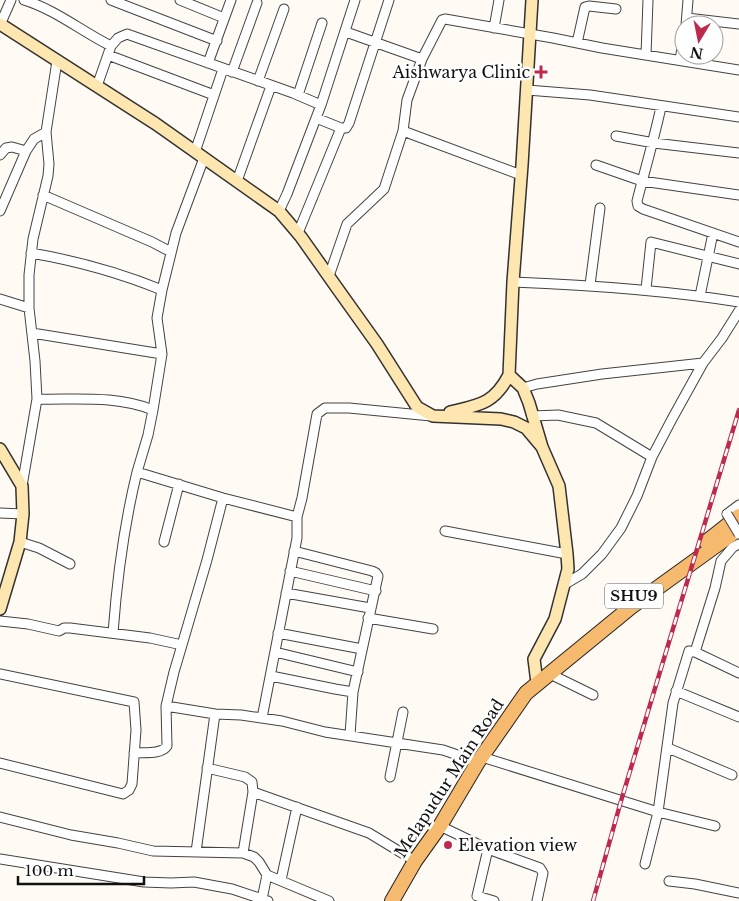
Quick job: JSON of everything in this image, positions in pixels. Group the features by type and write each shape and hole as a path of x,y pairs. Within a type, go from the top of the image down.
{"main road":[{"path":"434,416 483,404 502,389 509,375 512,282 532,0"},
{"path":"0,24 200,155 279,211 298,233 377,344 417,407 434,416 501,419 514,422 526,428 542,447 548,457 559,486 568,569 555,619 534,659 537,683"},
{"path":"509,375 523,388 542,447"},
{"path":"0,449 22,486 23,514 20,542 0,609"},
{"name":"Melapudur Main Road","path":"537,683 568,646 733,515"},
{"name":"Melapudur Main Road","path":"394,898 415,861 440,826 480,760 526,693 631,607 739,529"}],"street":[{"path":"0,24 11,0"},
{"path":"24,0 64,17 109,50 214,95"},
{"path":"111,0 217,41"},
{"path":"180,0 224,18"},
{"path":"208,63 231,0"},
{"path":"279,211 321,105 355,0"},
{"path":"316,118 341,128 346,128 389,0"},
{"path":"494,28 499,0"},
{"path":"646,55 648,0"},
{"path":"687,15 688,0"},
{"path":"113,633 119,568 128,511 148,435 162,354 158,318 162,290 171,252 200,155 214,95 257,3"},
{"path":"577,44 585,7 616,9"},
{"path":"258,81 284,9"},
{"path":"329,276 347,224 384,189 403,131 407,100 422,59 442,20 449,18 577,44 674,59"},
{"path":"298,96 322,23"},
{"path":"724,23 739,24"},
{"path":"346,32 422,59"},
{"path":"97,86 109,50 118,38 128,34 321,105"},
{"path":"22,486 37,399 29,308 29,275 31,253 48,176 49,164 46,132 57,61"},
{"path":"710,65 739,70"},
{"path":"237,181 271,86"},
{"path":"527,90 590,95 739,117"},
{"path":"660,106 654,143 642,181 637,201 638,206 739,242"},
{"path":"298,233 341,128"},
{"path":"403,131 521,175"},
{"path":"0,211 26,152 34,139 46,132"},
{"path":"616,136 654,143 739,153"},
{"path":"0,155 6,148 12,147 26,152"},
{"path":"596,165 642,181 739,195"},
{"path":"43,195 171,252"},
{"path":"590,285 600,208"},
{"path":"700,296 713,233"},
{"path":"646,289 651,242 739,264"},
{"path":"31,253 67,259 113,271 162,290"},
{"path":"512,282 646,289 739,302"},
{"path":"0,300 29,308"},
{"path":"565,584 582,574 602,554 621,528 637,496 652,457 703,363 739,311"},
{"path":"32,333 162,354"},
{"path":"523,388 602,374 703,363"},
{"path":"37,399 109,399 153,410"},
{"path":"262,718 297,538 296,517 302,498 317,414 326,408 349,408 434,416"},
{"path":"532,416 558,415 596,423 652,457"},
{"path":"137,472 223,498 296,517"},
{"path":"164,542 179,484"},
{"path":"134,753 160,751 164,750 167,746 166,706 223,498"},
{"path":"739,505 733,515 739,534"},
{"path":"0,513 23,514"},
{"path":"445,531 567,554"},
{"path":"20,542 39,548 70,564"},
{"path":"695,652 715,588 721,561 739,544"},
{"path":"294,551 376,573 378,576 353,692 350,735"},
{"path":"290,571 376,591"},
{"path":"286,593 433,629"},
{"path":"0,621 28,624 59,631 64,628 113,633 182,645"},
{"path":"278,633 362,649"},
{"path":"275,652 358,672"},
{"path":"645,864 658,812 668,748 671,713 676,691 690,652 695,652 739,673"},
{"path":"0,674 134,702 136,730 132,784 129,790 123,794 0,763"},
{"path":"548,674 593,695"},
{"path":"271,676 353,692"},
{"path":"676,691 739,717"},
{"path":"166,706 215,714 262,718 325,732 443,750 658,812 714,826"},
{"path":"390,778 403,712"},
{"path":"196,852 215,714"},
{"path":"668,748 732,775"},
{"path":"207,768 245,776 252,782 253,792 244,853"},
{"path":"253,792 369,833 415,861"},
{"path":"281,880 297,807"},
{"path":"0,817 71,835 153,851 244,853 254,857 267,875 265,900 232,889 194,882 144,882 0,859"},
{"path":"440,826 488,849 540,868 543,873 537,901"},
{"path":"488,849 477,896 494,901"},
{"path":"267,875 329,901"},
{"path":"669,881 739,893"}],"railway":[{"path":"593,901 621,801 739,410"}],"place":[{"name":"Aishwarya Clinic","path":"541,72"},
{"name":"Elevation view","path":"448,845"}]}
